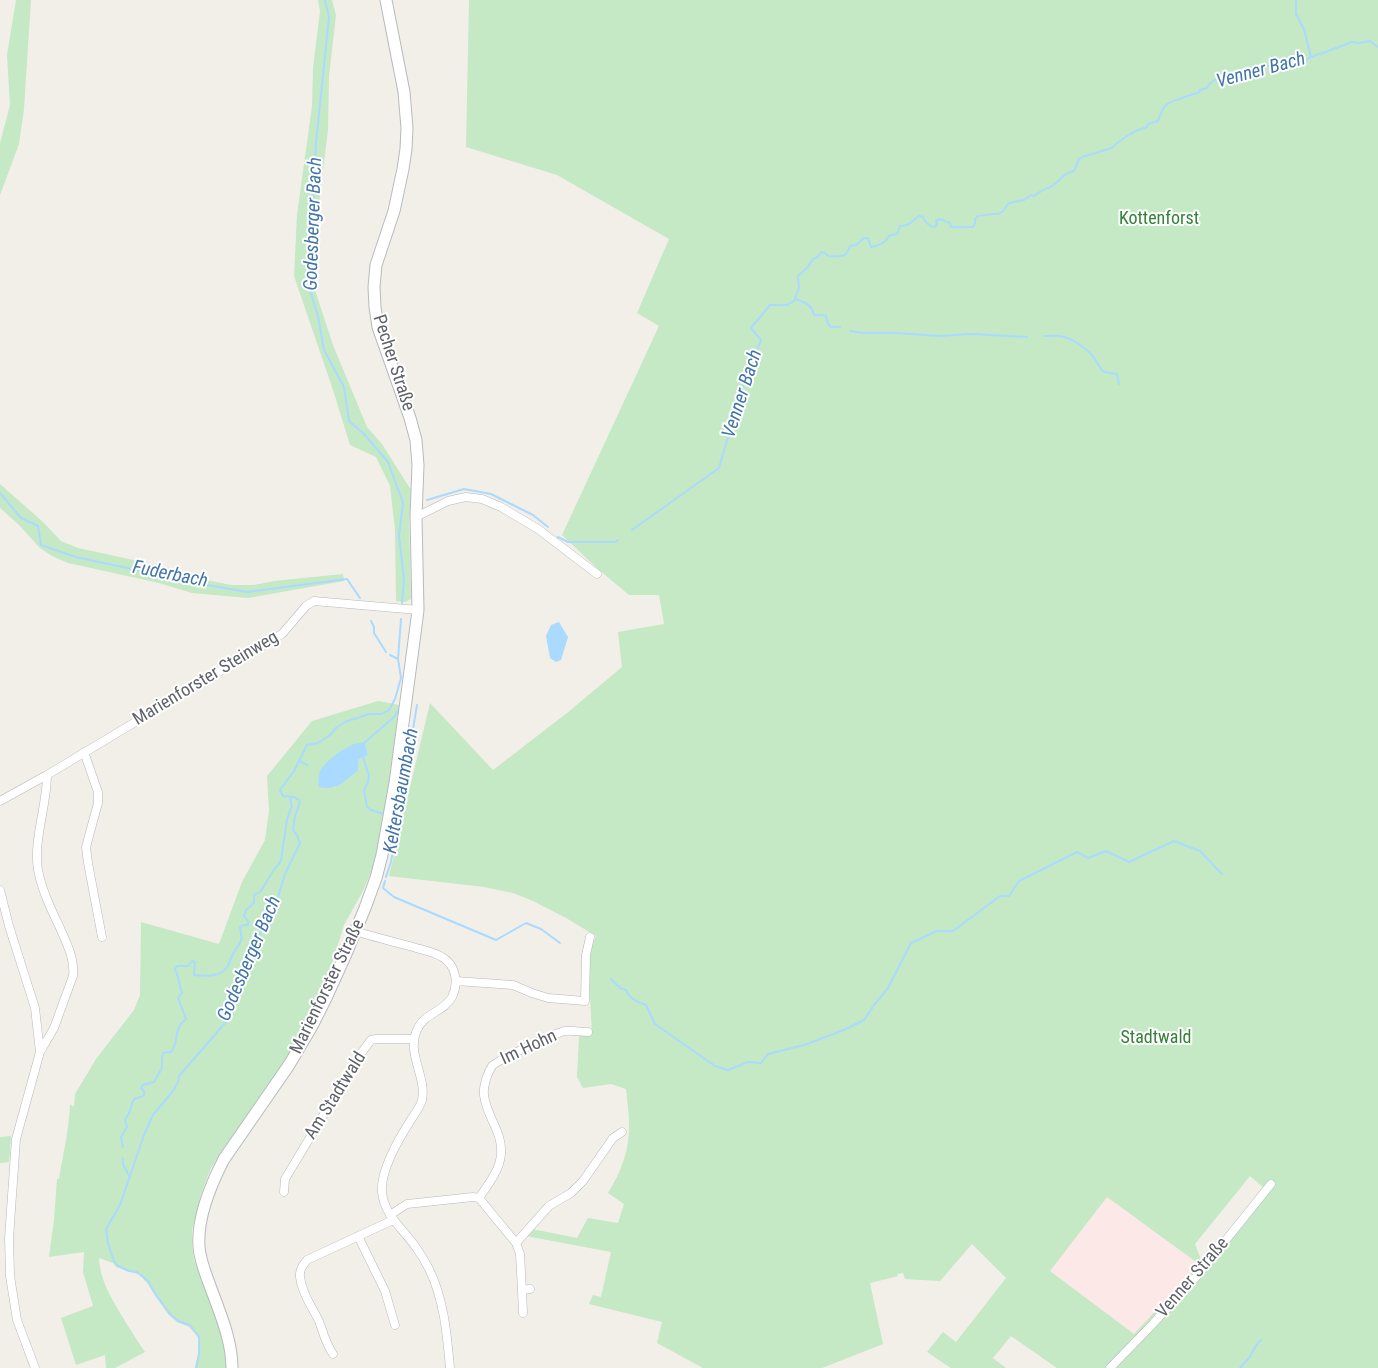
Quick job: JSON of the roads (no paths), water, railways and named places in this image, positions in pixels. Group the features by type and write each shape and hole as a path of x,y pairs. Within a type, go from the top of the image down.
{"main road":[{"name":"Pecher Straße","path":"386,0 404,92 407,128 403,169 394,211 376,265 375,307 378,327 405,401 414,434 418,465 416,517 418,610"},
{"name":"Marienforster Straße","path":"232,1368 230,1344 200,1257 199,1238 204,1210 216,1175 224,1159 289,1065 312,1026 355,931 376,878 382,855 398,758 418,610"}],"street":[{"path":"416,517 448,501 466,497 482,499 501,507 538,529 597,574"},
{"name":"Marienforster Steinweg","path":"0,801 47,775 282,634 306,606 314,601 418,610"},
{"path":"84,752 98,792 98,803 86,854 102,938"},
{"path":"35,1368 17,1320 10,1276 9,1238 16,1139 40,1052 54,1028 74,969 70,952 44,891 38,868 37,857 46,797 47,775"},
{"path":"0,890 9,926 35,1008 40,1052"},
{"path":"355,931 442,957 451,966 456,981 451,999 444,1006 425,1018 416,1030 414,1049 422,1088 422,1100 396,1144 382,1180 382,1196 391,1218 415,1246 429,1270 438,1294 446,1328 450,1368"},
{"path":"456,981 513,985 548,998 586,1001 586,955 590,937"},
{"name":"Im Hohn","path":"479,1198 498,1167 502,1153 496,1127 486,1106 484,1093 486,1078 493,1065 513,1053 565,1031 588,1032"},
{"name":"Am Stadtwald","path":"284,1192 285,1179 359,1056 371,1040 414,1039"},
{"path":"516,1243 549,1206 571,1193 583,1181 612,1138 622,1132"},
{"name":"Venner Straße","path":"1110,1368 1197,1276 1271,1184"},
{"path":"333,1354 329,1349 320,1323 303,1289 300,1279 301,1267 307,1260 391,1218 407,1204 479,1198 516,1243 520,1254 526,1290 523,1313"},
{"path":"358,1236 385,1291 395,1325"}],"water":[{"path":"559,622 568,637 561,660 556,662 550,658 546,636 551,625"},
{"path":"365,742 368,755 358,760 358,770 336,787 319,787 318,779 322,767 350,746"}],"waterway":[{"name":"Godesberger Bach","path":"325,0 329,17 316,143 309,287 318,316 324,350 344,387 349,421 364,434 388,462 403,503 399,536 404,580 402,603"},
{"path":"1296,0 1296,14 1304,29 1311,57"},
{"name":"Venner Bach","path":"632,530 719,468 743,385 761,340 751,328 770,305 787,305 794,301 799,288 798,276 821,252 828,256 842,256 847,253 850,246 856,245 864,238 868,238 871,247 879,245 886,241 889,236 897,234 900,226 909,224 919,216 923,217 929,225 935,227 936,221 940,219 950,223 951,227 973,227 978,216 998,214 1009,203 1024,200 1052,186 1066,174 1074,171 1079,159 1082,157 1112,148 1137,130 1158,121 1168,103 1199,93 1200,90 1207,88 1209,84 1217,79 1256,70 1275,63 1301,61 1352,42 1370,41 1378,47"},
{"path":"795,299 809,306 814,315 826,316 831,327 840,327"},
{"path":"850,331 939,336 971,334 1027,337"},
{"path":"1044,336 1062,336 1079,344 1091,354 1102,370 1117,374 1119,384"},
{"name":"Venner Bach","path":"427,500 464,489 491,494 533,515 548,527"},
{"name":"Fuderbach","path":"0,493 21,518 38,526 41,545 76,557 160,575 187,577 207,585 247,592 347,579 360,598"},
{"name":"Venner Bach","path":"558,537 568,542 615,542 618,540"},
{"name":"Godesberger Bach","path":"196,1368 199,1354 199,1337 190,1325 178,1321 169,1313 148,1281 137,1272 118,1266 114,1261 108,1244 106,1229 120,1205 144,1135 153,1115 173,1091 179,1076 226,1022 236,991 256,951 258,937 277,900 285,874 300,843 293,830 300,802 294,797 283,796 280,790 294,771 307,745 318,743 345,722 369,714 382,714 389,710 395,699 401,678 398,659 401,619"},
{"name":"Fuderbach","path":"371,621 374,633 386,652"},
{"name":"Fuderbach","path":"390,655 398,659"},
{"name":"Keltersbaumbach","path":"386,877 391,862 417,705"},
{"name":"Keltersbaumbach","path":"364,743 395,716 400,706"},
{"path":"363,757 369,776 364,790 367,807 384,814"},
{"name":"Keltersbaumbach","path":"299,761 307,765"},
{"path":"123,1147 121,1137 127,1127 125,1120 132,1102 144,1095 144,1091 141,1088 143,1085 154,1082 162,1068 163,1053 171,1052 174,1048 177,1031 186,1019 178,998 182,993 175,969 177,966 188,966 192,961 195,962 194,975 208,976 216,975 227,967 241,941 240,927 248,925 248,921 244,916 246,910 254,903 254,895 261,891 281,861 287,819 292,806 290,797"},
{"name":"Keltersbaumbach","path":"875,1004 888,988 911,943 937,931 953,931 1000,896 1009,896 1019,881 1077,852 1088,858 1106,851 1129,862 1174,841 1200,851 1222,874"},
{"name":"Keltersbaumbach","path":"385,881 383,888 394,897 496,940 526,923 541,929 560,943"},
{"name":"Keltersbaumbach","path":"611,979 620,988 626,990 632,998 646,1005 655,1024 715,1066 728,1070 748,1062 761,1063 768,1054 804,1045 844,1030 864,1020 874,1005"},
{"path":"123,1158 123,1164 129,1176"},
{"path":"1240,1368 1261,1340"}],"park label":[{"name":"Kottenforst","path":"1159,219"},
{"name":"Stadtwald","path":"1156,1038"}]}
